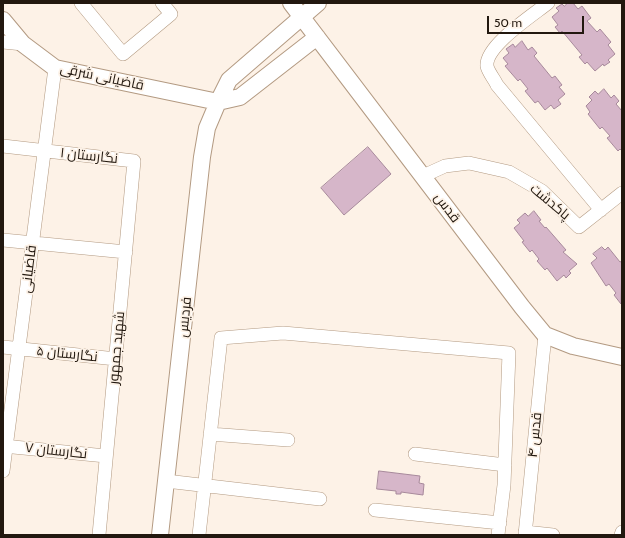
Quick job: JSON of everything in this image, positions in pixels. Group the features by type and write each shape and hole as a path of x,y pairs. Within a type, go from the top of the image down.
{"street":[{"path":"81,3 123,54 171,14 162,3"},
{"name":"قدس","path":"291,3 545,335"},
{"name":"فردیس","path":"160,535 202,157 208,128 218,102 229,80 301,16 318,3"},
{"path":"548,3 497,44 489,56 487,66 498,85 600,210"},
{"name":"قاضیانی شرقی","path":"3,20 23,44 55,68 218,102"},
{"path":"218,102 240,97 317,37"},
{"path":"3,42 23,44"},
{"name":"قاضیانی","path":"3,471 5,446 55,68"},
{"name":"نگارستان ۱","path":"3,146 44,152 134,161"},
{"name":"شهید جمهور","path":"99,535 134,161"},
{"name":"پاکدشت","path":"423,176 445,166 469,163 509,172 542,191 579,227 622,193"},
{"path":"3,240 126,252"},
{"path":"199,535 221,338 282,333 509,353 504,465 499,529 375,510"},
{"path":"545,335 573,346 622,357"},
{"name":"قدس ۴","path":"525,534 545,335"},
{"name":"نگارستان ۵","path":"3,347 116,359"},
{"path":"210,434 288,440"},
{"name":"نگارستان ۷","path":"5,446 106,456"},
{"path":"415,454 504,465"},
{"path":"166,481 320,499"},
{"path":"525,534 552,535"}],"building":[{"path":"568,3 573,3 578,9 582,6 591,18 587,21 597,32 600,29 611,42 608,45 615,54 608,60 610,62 604,66 603,64 595,71 587,62 585,64 579,57 582,55 562,31 560,33 555,27 558,25 552,17 559,11 556,8 562,4 564,6"},
{"path":"522,41 528,50 532,47 537,53 534,56 552,78 555,76 562,85 559,87 565,94 558,100 561,104 554,109 551,105 545,110 538,101 535,103 525,91 528,89 520,79 518,81 505,66 508,64 503,58 509,53 506,49 513,44 515,47"},
{"path":"604,89 611,98 614,95 619,101 616,104 622,111 622,151 620,149 618,151 607,138 610,136 602,127 600,129 588,114 590,112 586,106 592,100 589,97 595,91 598,94"},
{"path":"368,147 391,174 344,215 321,188"},
{"path":"534,211 541,220 539,221 566,250 563,252 577,264 569,271 571,273 566,278 564,275 557,281 547,268 545,270 537,261 539,259 532,250 530,252 522,242 524,241 514,228 520,223 517,220 525,213 528,216"},
{"path":"602,247 605,250 608,247 620,262 622,261 621,304 614,295 616,293 609,284 606,286 591,263 597,258 593,254"},
{"path":"379,471 420,476 419,483 424,484 423,495 401,492 401,494 396,494 396,491 377,489"}]}
